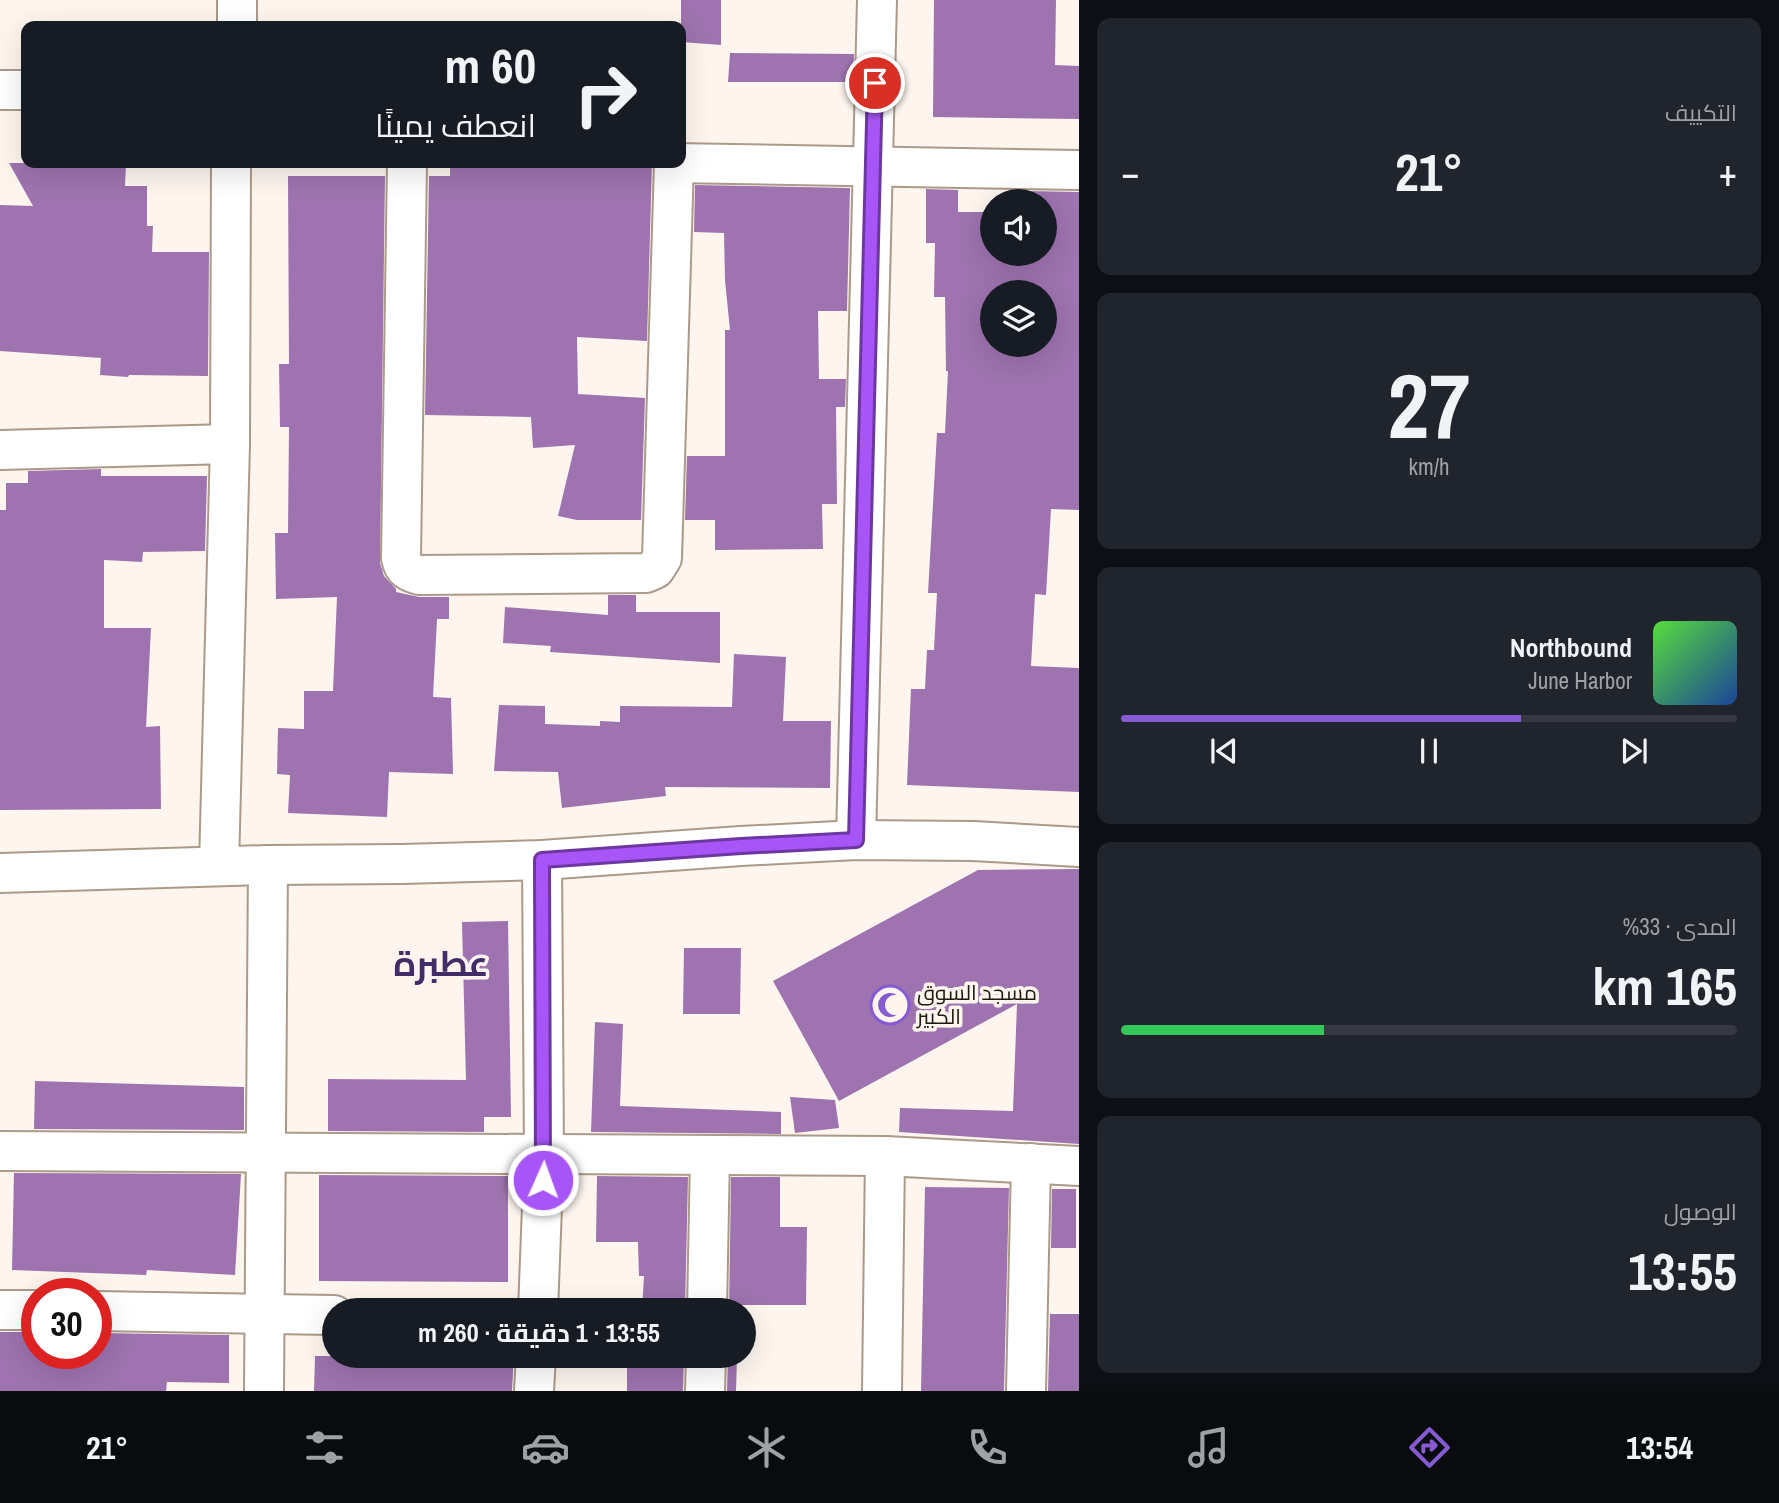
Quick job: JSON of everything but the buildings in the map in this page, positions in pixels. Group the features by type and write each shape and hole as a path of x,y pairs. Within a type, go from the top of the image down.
{"street":[{"path":"237,0 237,21"},
{"path":"856,840 877,0"},
{"path":"0,90 21,90"},
{"path":"686,163 1079,170"},
{"path":"219,866 230,444 231,168"},
{"path":"407,168 401,558 403,566 410,573 419,575 646,573 660,565 663,544 674,168"},
{"path":"0,450 230,444"},
{"path":"0,873 268,864 542,860 856,840 973,841 1079,847"},
{"path":"538,1298 544,1154 542,860"},
{"path":"264,1391 268,864"},
{"path":"0,1150 885,1156 1079,1166"},
{"path":"707,1298 710,1155"},
{"path":"882,1391 885,1156"},
{"path":"1026,1391 1031,1163"},
{"path":"0,1310 21,1310"},
{"path":"112,1311 322,1315"},
{"path":"534,1391 535,1368"},
{"path":"705,1391 706,1368"}],"place":[{"name":"مسجد السوق الكبير","path":"890,1005"}],"district":[{"name":"عطبرة","path":"441,964"}],"route":[{"path":"543,1180 542,860 856,840 875,83"}]}
